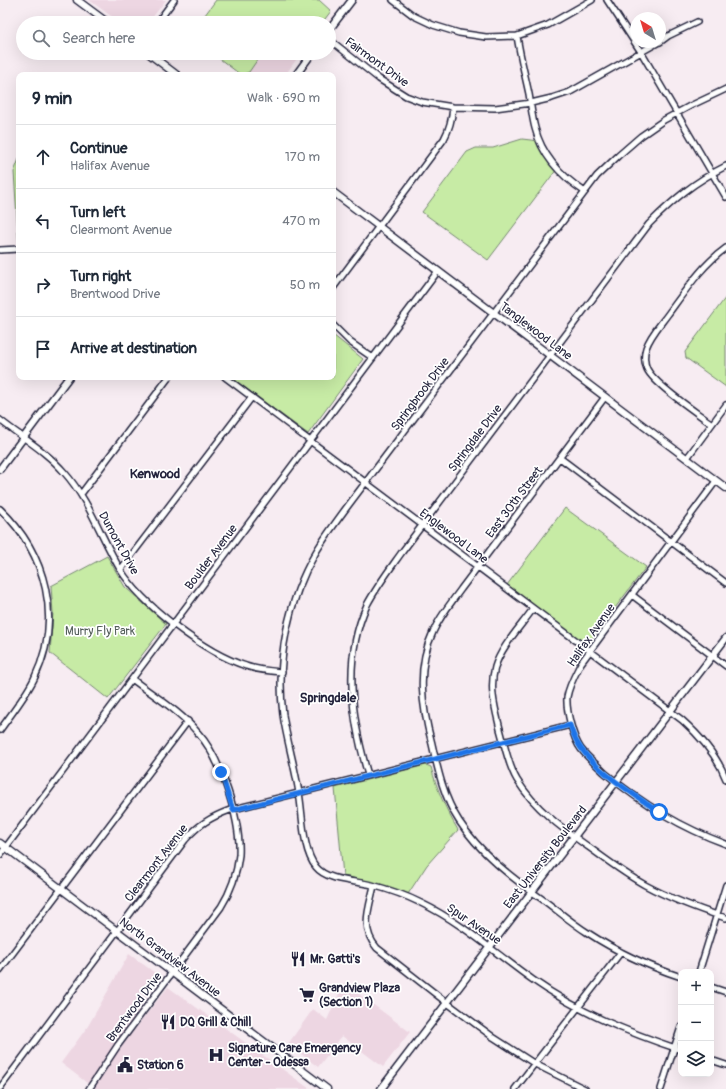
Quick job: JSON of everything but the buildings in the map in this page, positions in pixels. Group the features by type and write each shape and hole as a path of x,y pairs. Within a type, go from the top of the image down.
{"main road":[{"path":"77,0 99,16"},
{"path":"336,21 352,0"},
{"path":"157,60 173,72"},
{"path":"298,72 307,60"},
{"name":"Tanglewood Lane","path":"336,194 726,488"},
{"path":"0,469 67,380"},
{"name":"East University Boulevard","path":"381,1089 446,1002 726,638"},
{"name":"North Grandview Avenue","path":"0,842 327,1089"}],"street":[{"path":"162,16 174,0"},
{"path":"393,0 419,19 446,30 473,36 517,36 548,25 592,0"},
{"path":"608,0 641,52 726,197"},
{"name":"Fairmont Drive","path":"666,39 697,22"},
{"path":"517,36 535,129 547,156 560,172 585,192"},
{"name":"Fairmont Drive","path":"336,44 395,90 406,96 422,102 453,107 495,108 530,103 570,92 649,48"},
{"name":"Springbrook Drive","path":"299,792 283,715 281,696 282,672 291,612 301,583 320,546 585,192 618,156 641,136 664,120 709,96 726,89"},
{"path":"336,284 444,139 449,129 453,107"},
{"name":"Springdale Drive","path":"368,775 356,730 352,696 352,678 355,643 362,617 375,591 422,525 649,224 670,203 690,187 726,166"},
{"path":"712,424 650,375 646,365 645,354 649,342 684,292 710,261 726,248"},
{"path":"0,250 16,249"},
{"name":"Boulder Avenue","path":"0,855 438,271"},
{"path":"336,328 350,342 372,358"},
{"path":"81,494 167,380"},
{"name":"Englewood Lane","path":"229,380 682,720 698,735 711,751 726,779"},
{"path":"120,569 252,397"},
{"name":"East 30th Street","path":"605,397 440,619 431,636 426,651 422,677 422,698 435,759 445,794 458,820 476,844 497,864 532,892 588,933 621,952 652,967 678,976"},
{"path":"687,458 726,405"},
{"name":"Dumont Drive","path":"0,420 64,471 81,494 120,569 132,586 154,609 204,645 230,660 263,670 282,672"},
{"path":"560,458 726,583"},
{"name":"Halifax Avenue","path":"716,481 581,663 575,674 567,697 570,725 573,734 581,749 592,761 616,782 659,812 679,824 726,844"},
{"path":"0,510 14,524 35,555 47,593 49,617 44,653 34,678 20,702 0,730"},
{"path":"632,595 726,666"},
{"path":"533,609 501,653 495,665 492,683 493,701 511,768 517,780 530,798 546,814 607,861 644,885 691,907 726,918"},
{"name":"Brentwood Drive","path":"89,1089 118,1045 221,907 231,889 237,866 238,836 233,810 217,761 204,740 188,721 132,679"},
{"path":"0,970 188,721"},
{"name":"Clearmont Avenue","path":"0,1088 184,840 204,821 233,810 299,792 570,725"},
{"name":"Spur Avenue","path":"299,792 309,855 315,866 323,873 329,876 374,886 420,902 456,921 532,979 578,1008 619,1028 678,1049"},
{"path":"700,969 726,885"},
{"path":"374,886 367,923 367,932 377,948 493,1037 535,1064 585,1089"},
{"path":"515,1089 621,952"},
{"path":"714,988 726,992"},
{"path":"661,1089 678,1036"},
{"path":"714,1061 726,1065"}],"shaded area":[{"path":"89,0 166,0 153,16 111,16"},
{"path":"257,60 296,60 287,72 249,72"},
{"path":"129,954 158,975 118,1045 91,1086 61,1063 88,1026"},
{"path":"344,983 410,1032 383,1067 342,1036 318,1067 288,1044 313,1009 327,1020"},
{"path":"168,987 310,1089 94,1089 107,1065"}],"green space":[{"path":"216,0 319,0 331,11 327,16 204,16"},
{"path":"221,60 257,60 249,72 237,72"},
{"path":"522,139 539,141 557,169 488,260 422,212 467,152 476,148 493,148"},
{"path":"16,167 16,203 14,172"},
{"path":"726,297 726,387 686,358 685,352"},
{"path":"336,337 363,359 308,434 234,380 336,380"},
{"path":"565,508 646,567 587,645 507,585"},
{"name":"Murry Fly Park","path":"107,556 125,587 166,624 108,699 50,653 53,612 51,586"},
{"path":"426,765 431,767 442,800 458,830 427,865 408,894 371,882 343,876 335,788"}],"place":[{"name":"Mr. Gatti's","path":"298,959"},
{"name":"Grandview Plaza (Section 1)","path":"307,995"},
{"name":"DQ Grill & Chill","path":"168,1022"},
{"name":"Signature Care Emergency Center - Odessa","path":"216,1055"},
{"name":"Station 6","path":"125,1065"}],"district":[{"name":"Kenwood","path":"155,473"},
{"name":"Springdale","path":"328,697"}],"route":[{"path":"221,772 233,810 299,792 570,725 576,742 592,761 616,782 659,812"}]}
